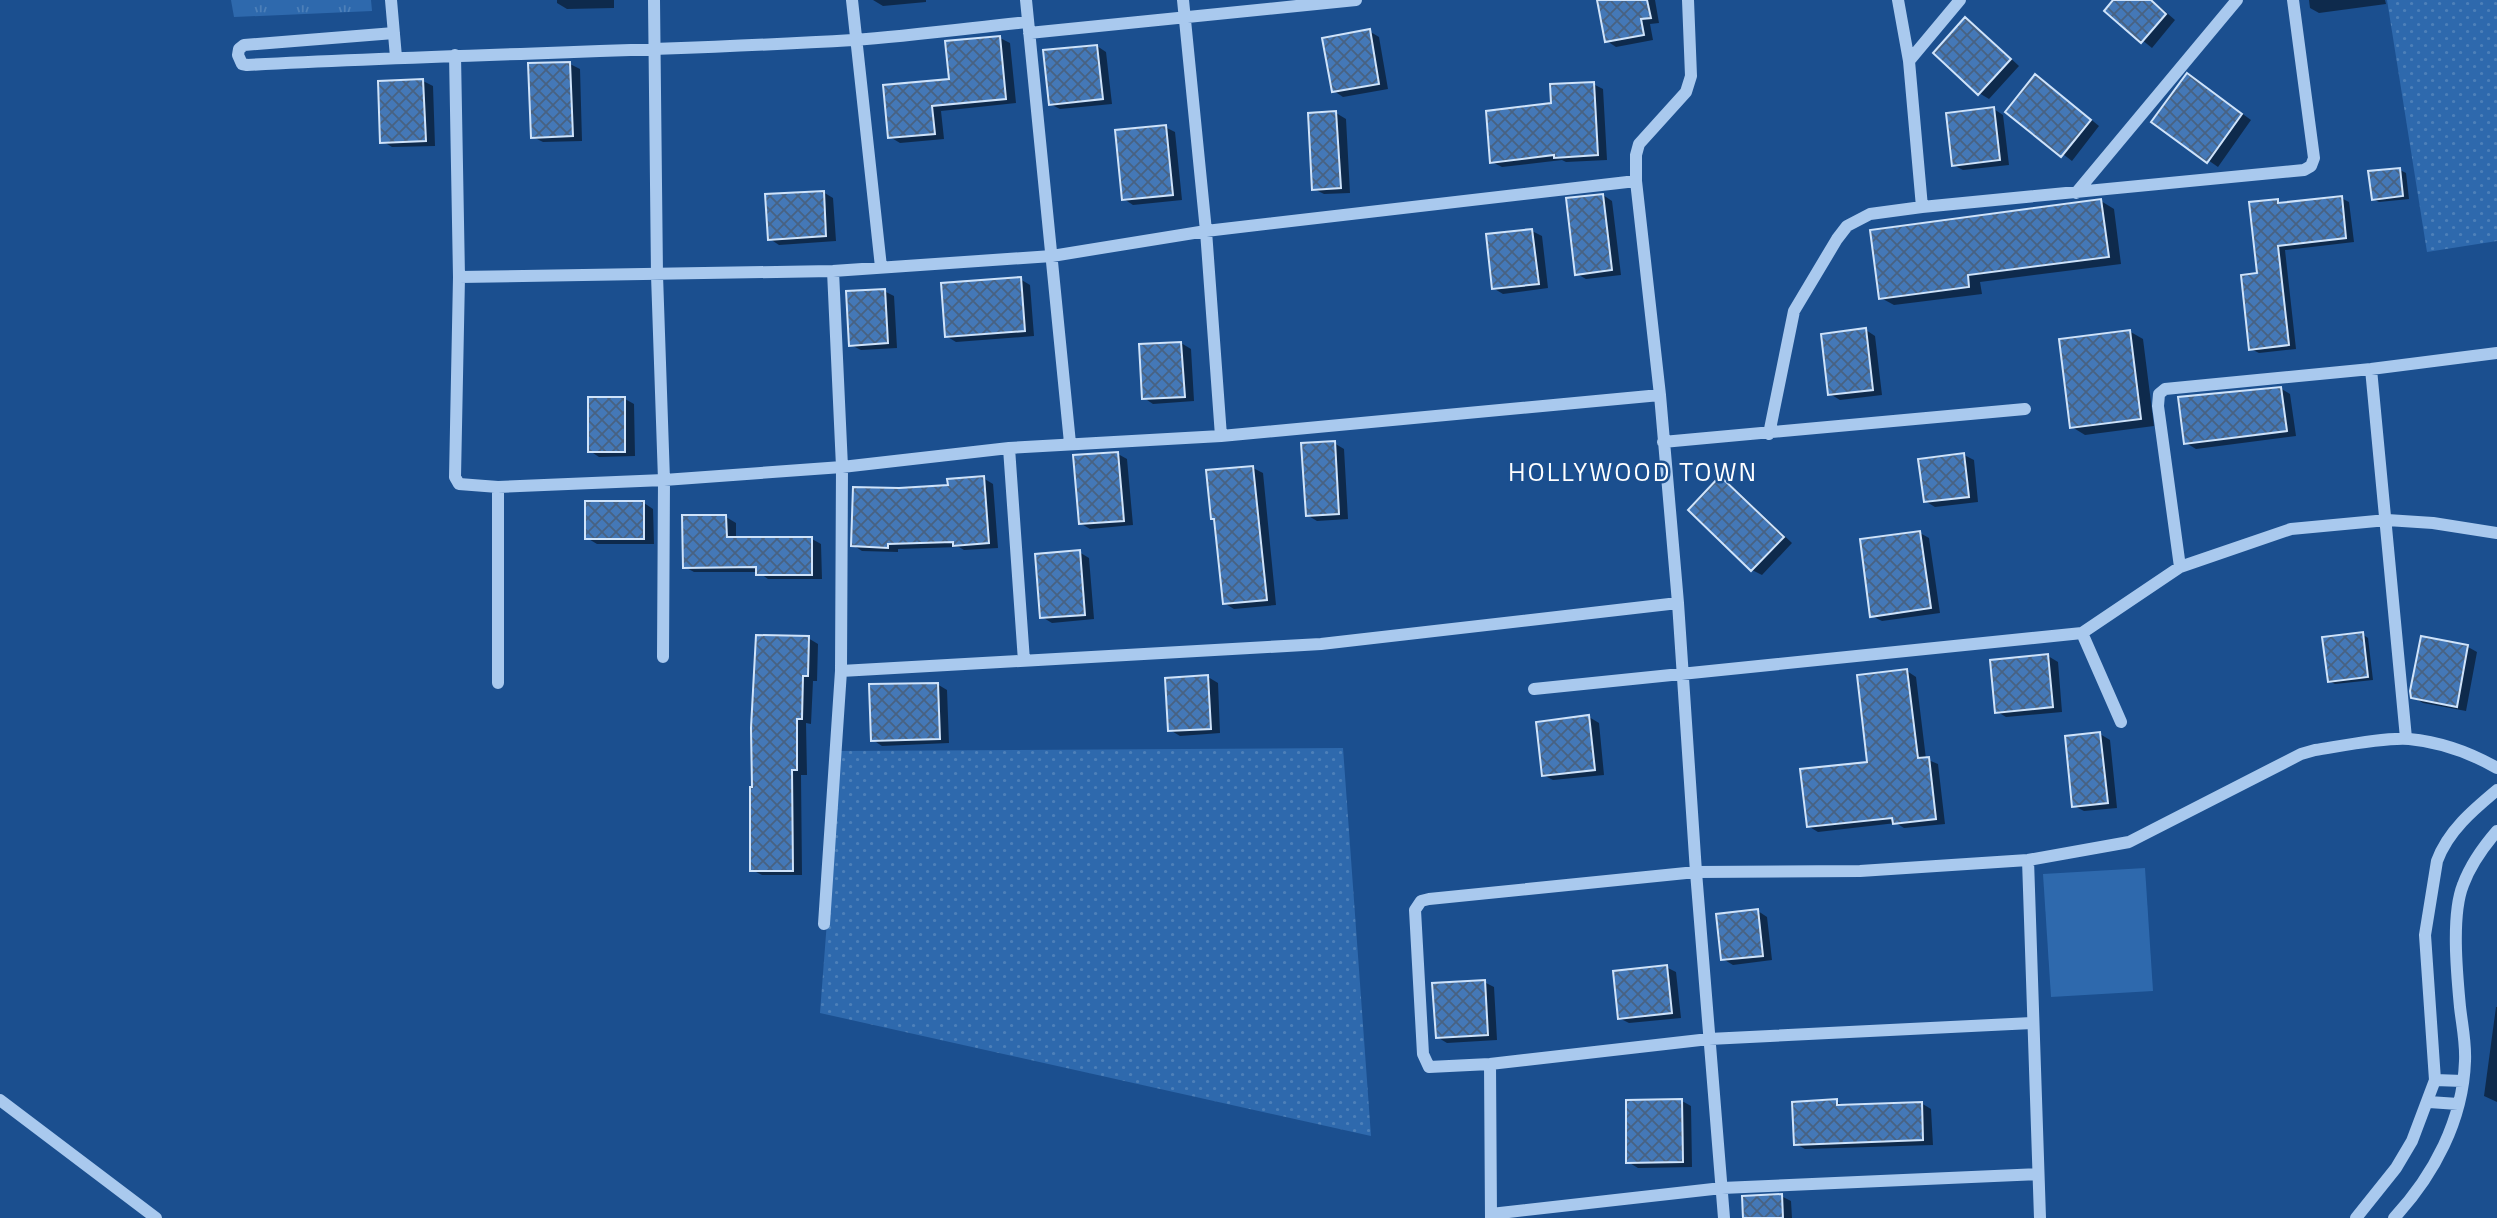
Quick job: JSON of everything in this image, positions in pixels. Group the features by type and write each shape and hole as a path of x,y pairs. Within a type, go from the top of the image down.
{"street":[{"path":"391,0 396,57"},
{"path":"654,0 657,275 664,481 663,656"},
{"path":"852,0 881,267"},
{"path":"1026,0 1070,443"},
{"path":"1183,0 1206,231 1221,436"},
{"path":"394,33 244,45 239,49 238,55 242,64 247,65 396,57 656,50 1185,18 1356,0"},
{"path":"1688,0 1691,76 1686,92 1639,144 1636,155 1636,181 1660,395 1678,604 1724,1218"},
{"path":"1898,0 1909,61 1923,207"},
{"path":"1909,61 1960,0"},
{"path":"2076,193 2237,0"},
{"path":"1769,434 1794,312 1847,226 1870,214 2304,170 2311,166 2314,158 2293,0"},
{"path":"455,55 459,277 455,480 458,484 498,487 664,481 842,467 1009,448 1221,436 1660,395"},
{"path":"459,277 833,271 1052,256 1206,231 1636,181"},
{"path":"824,924 841,671 842,467 833,271"},
{"path":"2180,567 2158,406 2160,394 2172,387 2371,369 2497,353"},
{"path":"2371,369 2406,738"},
{"path":"1663,442 2025,409"},
{"path":"1009,448 1024,661"},
{"path":"498,487 498,683"},
{"path":"1534,689 2082,632 2180,567 2291,530 2387,520 2433,523 2497,533"},
{"path":"841,671 1321,644 1678,604"},
{"path":"2082,632 2121,722"},
{"path":"2032,1023 1709,1039 1490,1064 1429,1067 1425,1062 1414,917 1421,901 1696,872 1860,872 2028,859 2129,842 2301,754 2315,750 2406,738 2445,744 2497,768"},
{"path":"2356,1218 2396,1168 2412,1141 2435,1080 2425,935 2437,861 2441,851 2465,818 2497,790"},
{"path":"2393,1218 2433,1167 2445,1145 2458,1104 2463,1081 2465,1045 2455,964 2459,901 2469,872 2497,831"},
{"path":"2028,859 2040,1218"},
{"path":"1490,1064 1491,1216 1722,1188 2038,1174"},
{"path":"2435,1080 2463,1081"},
{"path":"0,1100 156,1218"},
{"path":"2428,1102 2458,1104"}],"green space":[{"path":"231,0 371,0 372,11 234,17"},
{"path":"2387,0 2497,0 2497,241 2427,252"},
{"path":"1343,748 1371,1136 820,1013 840,751"},
{"path":"2145,868 2153,991 2051,997 2043,874"}],"building":[{"path":"1597,0 1647,0 1651,18 1641,19 1644,35 1605,42"},
{"path":"2113,0 2151,0 2166,14 2141,43 2104,11"},
{"path":"1965,17 2011,59 1978,95 1933,53"},
{"path":"1370,29 1379,84 1332,92 1322,38"},
{"path":"1000,36 1006,99 932,106 935,134 888,138 883,85 949,79 945,41"},
{"path":"1097,45 1103,99 1049,105 1043,50"},
{"path":"570,62 573,136 531,138 528,63"},
{"path":"2187,73 2242,114 2207,163 2151,122"},
{"path":"2035,74 2091,120 2061,157 2005,112"},
{"path":"423,79 426,141 380,143 378,81"},
{"path":"1594,82 1598,155 1554,158 1554,155 1490,163 1486,111 1551,103 1550,84"},
{"path":"1994,107 2000,160 1952,166 1946,113"},
{"path":"1336,111 1341,188 1312,190 1308,113"},
{"path":"1166,125 1173,195 1122,200 1115,130"},
{"path":"2400,168 2403,196 2372,200 2368,171"},
{"path":"824,191 826,236 768,240 765,194"},
{"path":"1603,194 1612,270 1575,275 1566,198"},
{"path":"2342,196 2346,238 2278,246 2289,345 2249,350 2241,275 2257,273 2249,202 2278,199 2278,203"},
{"path":"2101,199 2109,257 1968,275 1969,287 1879,299 1870,230"},
{"path":"1532,229 1539,284 1492,289 1486,234"},
{"path":"1021,277 1025,331 945,337 941,283"},
{"path":"885,289 888,343 849,346 846,291"},
{"path":"1866,328 1873,390 1828,395 1821,334"},
{"path":"2130,330 2141,419 2070,428 2059,339"},
{"path":"1181,342 1185,397 1142,399 1139,344"},
{"path":"2281,387 2287,431 2184,444 2178,397"},
{"path":"588,397 625,397 625,452 588,452"},
{"path":"1335,441 1339,514 1306,516 1301,443"},
{"path":"1118,452 1124,521 1079,524 1073,455"},
{"path":"1964,453 1969,497 1924,502 1918,459"},
{"path":"1253,466 1267,600 1223,604 1206,470"},
{"path":"984,476 989,543 953,546 953,542 888,544 888,548 851,546 853,487 948,485 947,479"},
{"path":"1720,476 1784,537 1751,571 1688,510"},
{"path":"585,501 644,501 644,539 585,539"},
{"path":"682,515 726,515 727,537 812,537 812,575 756,575 756,567 683,568"},
{"path":"1920,531 1931,608 1870,617 1860,539"},
{"path":"1080,550 1085,615 1040,618 1035,554"},
{"path":"2363,632 2368,677 2328,682 2322,637"},
{"path":"756,635 809,636 808,676 803,676 802,719 797,719 797,770 792,770 793,871 750,871 751,728"},
{"path":"2421,636 2468,645 2457,707 2411,698 2410,691"},
{"path":"2048,654 2053,707 1995,713 1990,660"},
{"path":"1907,669 1918,758 1929,757 1936,819 1893,824 1892,818 1807,827 1800,769 1867,762 1857,675"},
{"path":"1208,675 1211,729 1168,731 1165,678"},
{"path":"938,683 940,739 871,741 869,684"},
{"path":"1589,715 1595,770 1542,776 1536,722"},
{"path":"2100,732 2108,803 2072,807 2065,736"},
{"path":"1758,909 1763,956 1721,960 1716,914"},
{"path":"1667,965 1672,1013 1618,1019 1613,971"},
{"path":"1485,980 1488,1035 1436,1038 1432,983"},
{"path":"1682,1099 1683,1162 1626,1163 1626,1100"},
{"path":"1837,1099 1837,1105 1922,1102 1923,1140 1794,1145 1792,1102"},
{"path":"1782,1194 1783,1218 1743,1218 1742,1196"}],"district":[{"name":"HOLLYWOOD TOWN","path":"1633,471"}]}
